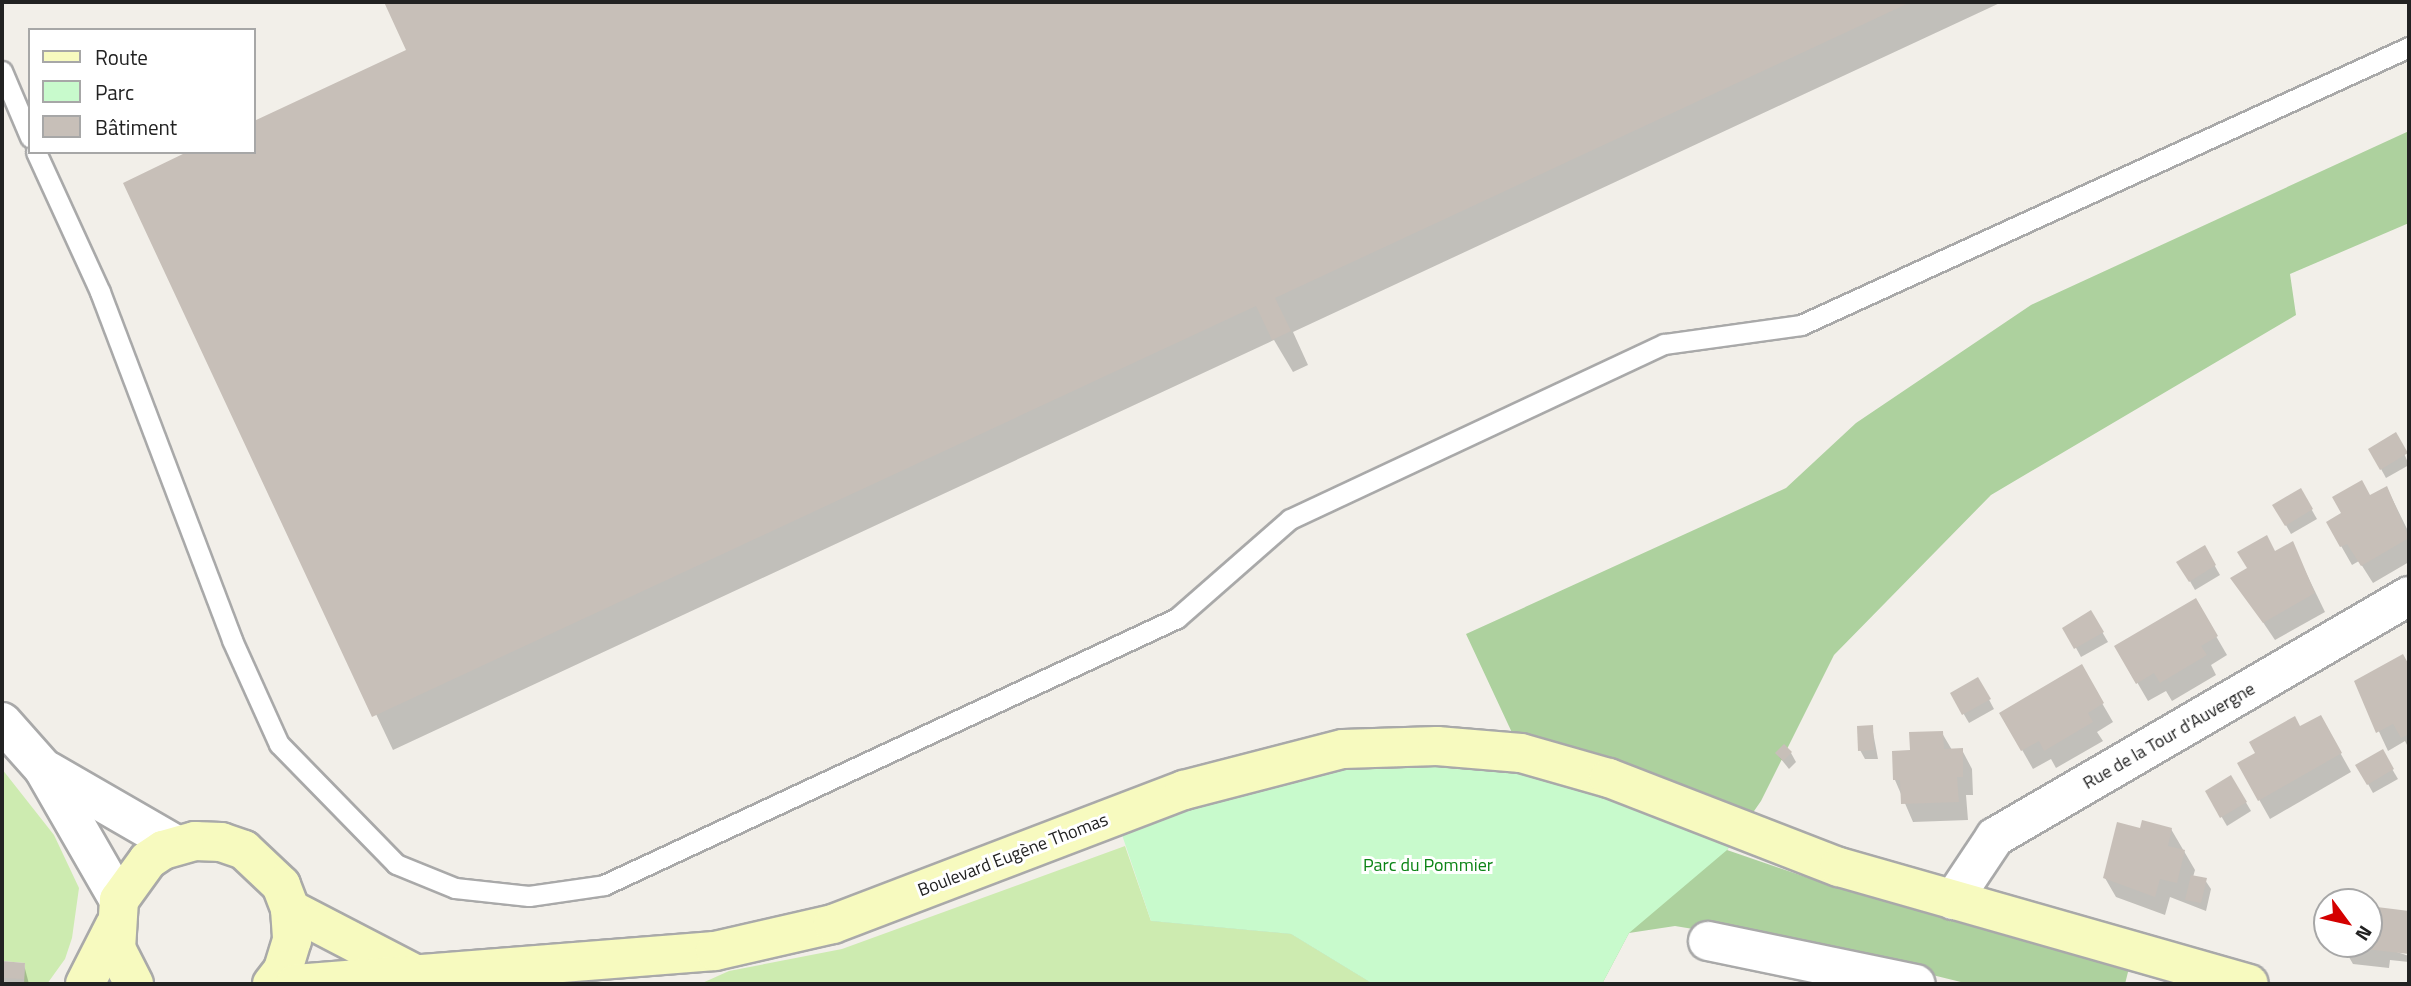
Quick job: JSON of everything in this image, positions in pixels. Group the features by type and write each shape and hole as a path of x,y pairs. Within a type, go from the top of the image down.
{"main road":[{"name":"Boulevard Eugène Thomas","path":"295,984 715,951 833,924 1184,790 1343,749 1437,746 1521,753 1609,778 1839,867 1954,900"},
{"path":"85,984 117,913 148,860 176,845 220,842 244,850 273,875 290,909 292,940 283,970 272,984"},
{"path":"1954,900 2187,976 2249,984"},
{"name":"Boulevard Eugène Thomas","path":"290,909 412,973"},
{"path":"117,913 116,949 134,984"}],"street":[{"name":"Rue de la Tour d'Auvergne","path":"1954,900 1995,837 2409,596"},
{"path":"2,722 43,768 117,913"},
{"path":"43,768 176,845"},
{"path":"1709,941 1916,984"}],"lane":[{"path":"37,154 100,292 232,640 279,744 396,864 455,888 529,896 604,885 1177,618 1290,519 1664,344 1801,325 2409,47"},
{"path":"2,71 28,132"}],"green space":[{"path":"2409,131 2409,223 2290,274 2296,315 1991,495 1834,655 1761,801 1727,850 1832,886 2129,968 2125,984 1969,984 1851,955 1675,926 1629,933 1602,984 1373,984 1291,934 1151,921 1521,752 1466,634 1786,488 1856,423 2031,305"},
{"name":"Parc du Pommier","path":"1437,746 1741,829 1727,850 1629,933 1602,984 1373,984 1291,934 1151,921 1116,817"},
{"path":"2,769 54,835 79,888 72,938 65,959 47,984 24,984 25,963 2,961"},
{"path":"1125,846 1151,921 1291,934 1373,984 700,984 729,971 842,949"}],"building":[{"path":"384,2 1911,2 1275,298 1291,331 1272,340 1256,306 372,717 123,183 183,154 256,154 256,120 406,50"},
{"path":"2396,432 2408,453 2380,470 2368,449"},
{"path":"2362,480 2370,495 2387,486 2409,538 2361,566 2347,544 2340,547 2326,522 2341,513 2332,497"},
{"path":"2301,488 2313,509 2285,526 2272,505"},
{"path":"2267,535 2275,551 2293,541 2315,593 2263,623 2230,578 2247,568 2237,552"},
{"path":"2205,545 2216,565 2189,582 2176,562"},
{"path":"2196,598 2218,636 2201,646 2207,655 2160,683 2154,673 2136,684 2114,646"},
{"path":"2091,610 2104,632 2074,649 2062,628"},
{"path":"2403,654 2409,665 2409,734 2401,738 2393,724 2376,733 2354,681"},
{"path":"2082,664 2104,703 2088,713 2093,722 2044,751 2039,741 2021,751 1999,713"},
{"path":"1978,677 1991,699 1962,715 1950,693"},
{"path":"2321,715 2342,753 2258,801 2237,763 2255,753 2249,742 2295,716 2300,726"},
{"path":"1873,725 1874,750 1858,751 1857,726"},
{"path":"1943,731 1944,749 1963,748 1963,777 1957,777 1959,802 1901,804 1900,780 1893,780 1892,751 1910,750 1909,732"},
{"path":"1784,744 1792,752 1783,761 1775,753"},
{"path":"2383,749 2394,769 2367,785 2355,765"},
{"path":"2231,775 2247,802 2220,818 2205,791"},
{"path":"2142,820 2172,828 2168,846 2185,850 2177,883 2160,879 2155,897 2103,878 2117,822 2140,828"},
{"path":"2191,875 2207,878 2201,903 2185,900"},
{"path":"2383,908 2409,911 2409,954 2383,951"},
{"path":"2,961 25,963 24,979 2,978"}]}
